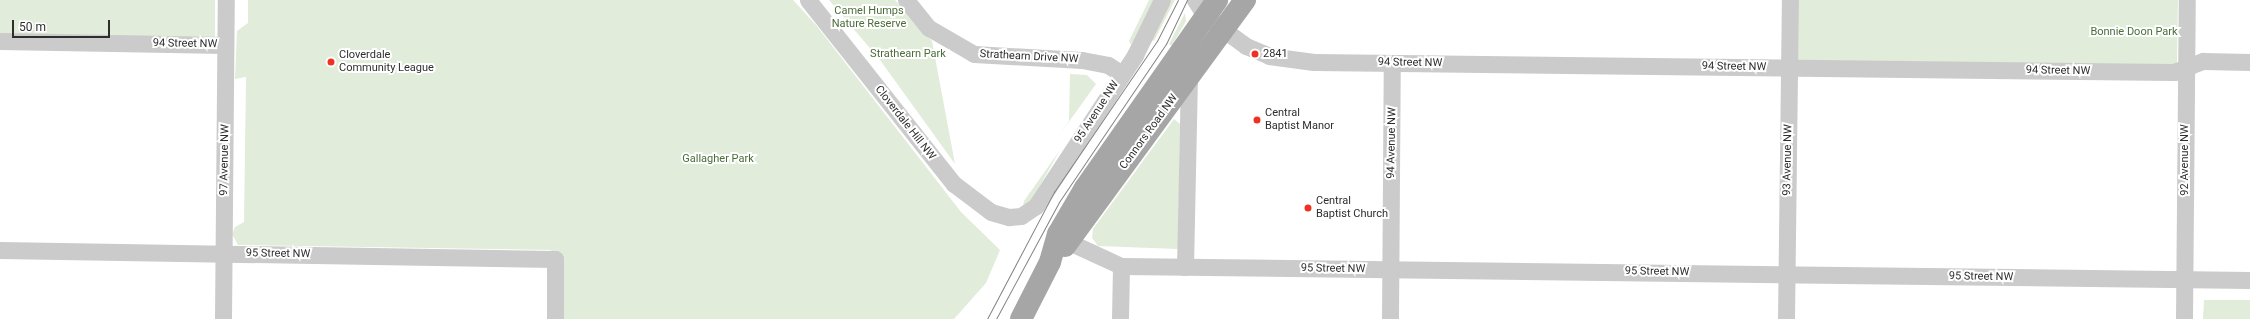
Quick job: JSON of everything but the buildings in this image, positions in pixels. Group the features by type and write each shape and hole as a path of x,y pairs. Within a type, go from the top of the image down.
{"main road":[{"name":"Connors Road NW","path":"1050,262 1069,242 1245,0"},
{"name":"Connors Road NW","path":"1021,319 1050,262 1058,234 1086,188 1206,4"}],"street":[{"name":"97 Avenue NW","path":"223,319 226,0"},
{"name":"Cloverdale Hill NW","path":"808,0 954,184 991,212 1000,216 1021,216"},
{"name":"Strathearn Drive NW","path":"906,0 929,28 974,54 1098,63 1122,74"},
{"name":"95 Avenue NW","path":"1021,216 1036,206 1122,74 1162,0"},
{"name":"93 Avenue NW","path":"1786,319 1790,0"},
{"name":"92 Avenue NW","path":"2184,319 2187,0"},
{"path":"1206,4 1222,31"},
{"name":"94 Street NW","path":"1222,31 1246,46 1288,60 2174,72 2203,61 2250,62"},
{"name":"94 Street NW","path":"0,41 225,45"},
{"name":"94 Avenue NW","path":"1390,319 1392,62"},
{"path":"1185,267 1189,76"},
{"name":"95 Street NW","path":"1069,242 1121,266 2250,280"},
{"name":"95 Street NW","path":"0,250 555,259 555,319"},
{"path":"1120,319 1121,266"}],"green space":[{"path":"0,0 215,0 215,37 0,36"},
{"name":"Gallagher Park","path":"248,0 793,0 816,25 961,212 1000,250 986,283 954,319 563,319 556,253 550,250 238,245 232,234 235,227 244,222 246,77 235,79 237,31 248,23"},
{"name":"Strathearn Park","path":"829,0 895,0 932,41 955,164 880,60"},
{"path":"1149,0 1155,0 1131,45 1129,41"},
{"path":"1168,0 1175,0 1154,41 1151,40"},
{"name":"Bonnie Doon Park","path":"1798,0 2178,0 2177,65 1797,61"},
{"path":"1185,13 1186,21 1172,46 1169,44"},
{"path":"1070,74 1087,75 1096,84 1058,137 1069,121"},
{"path":"1174,119 1180,124 1178,249 1098,246 1092,238 1093,229"},
{"path":"1060,150 1032,200 1023,206 1024,201"},
{"path":"2204,300 2250,300 2250,319 2203,319"}],"tram line":[{"path":"987,319 1054,192 1157,41 1178,0"},
{"path":"996,319 1059,202 1166,44 1187,0"}],"place":[{"name":"2841","path":"1255,54"},
{"name":"Cloverdale Community League","path":"331,62"},
{"name":"Central Baptist Manor","path":"1257,120"},
{"name":"Central Baptist Church","path":"1308,208"}],"park label":[{"name":"Camel Humps Nature Reserve","path":"869,18"}]}
